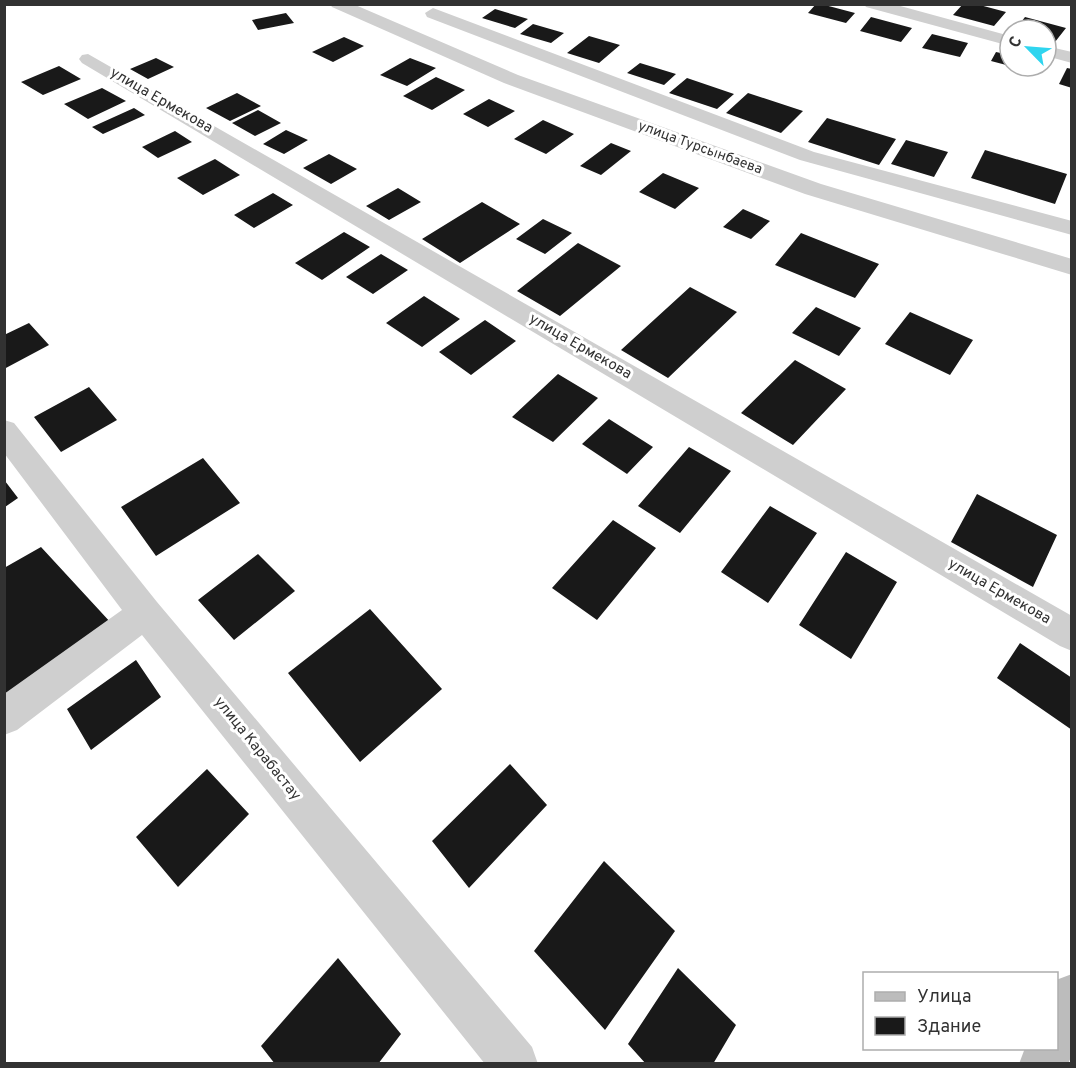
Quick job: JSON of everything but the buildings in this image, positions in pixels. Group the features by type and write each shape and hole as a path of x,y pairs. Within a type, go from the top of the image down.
{"street":[{"name":"улица Турсынбаева","path":"338,4 511,79 813,189 1071,267"},
{"path":"872,4 998,38"},
{"name":"улица Турсынбаева","path":"433,13 807,156 1071,228"},
{"name":"улица Ермекова","path":"88,59 1071,635"},
{"name":"улица Карабастау","path":"4,431 145,613 514,1064"},
{"path":"4,717 145,613"},
{"path":"1058,1027 1071,997"},
{"path":"1043,1064 1049,1050"}]}
